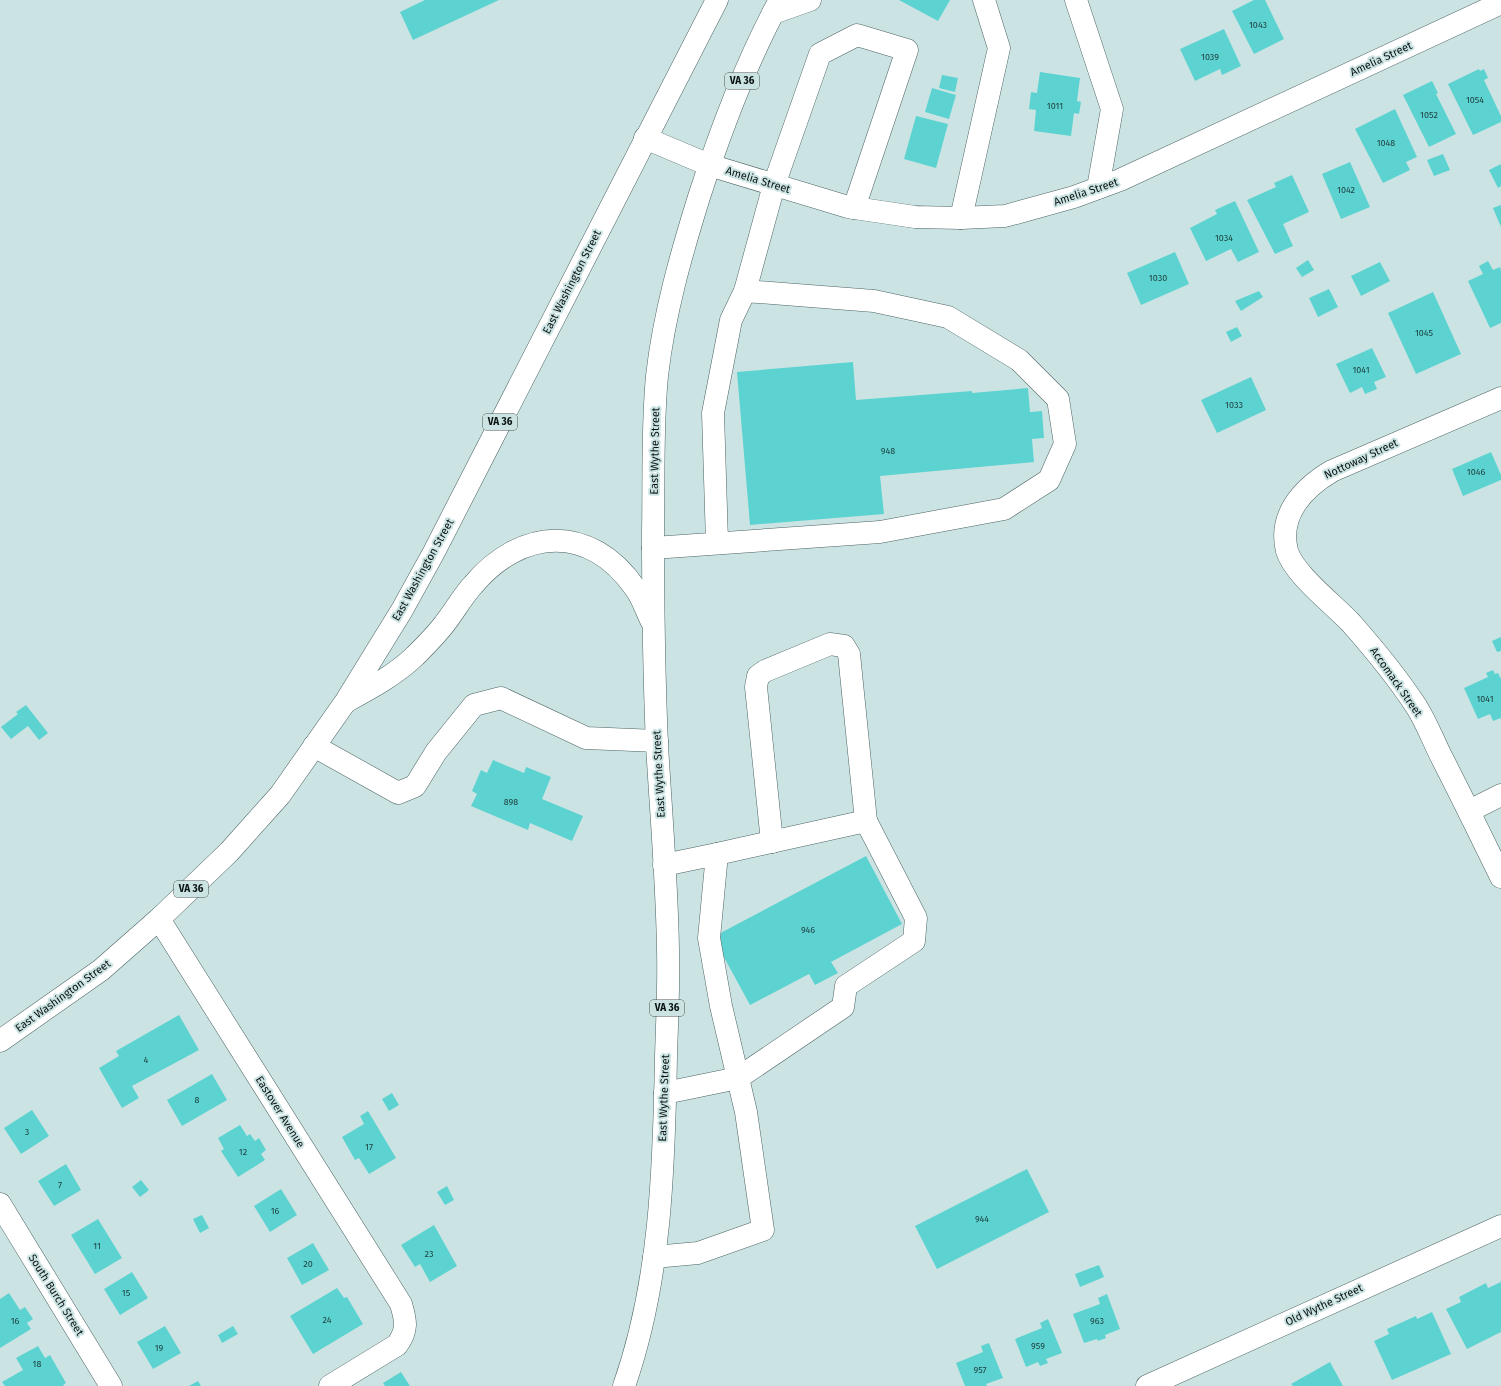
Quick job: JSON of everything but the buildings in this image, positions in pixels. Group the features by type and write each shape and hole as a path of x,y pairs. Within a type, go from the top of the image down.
{"main road":[{"name":"East Washington Street","path":"0,1041 101,970 160,920 229,852 280,794 346,701 402,610 434,552 716,0"},
{"path":"776,6 810,0"},
{"path":"1076,0 1112,109 1098,188"},
{"path":"961,218 999,48 990,2"},
{"name":"VA 36","path":"709,165 725,119 776,6"},
{"name":"Amelia Street","path":"645,138 709,165 854,208 915,217 961,218 1005,216 1074,197 1120,180 1497,7"},
{"path":"717,542 713,413 731,320 745,291 774,185 820,54 857,35 907,50 854,208"},
{"name":"East Wythe Street","path":"624,1386 648,1297 659,1229 665,1093 668,950 657,741 653,625 654,449 657,377 665,320 686,238 709,165"},
{"path":"653,548 717,542 880,532 1004,509 1049,480 1065,444 1058,399 1019,360 948,318 874,301 745,291"},
{"name":"Nottoway Street","path":"1297,570 1288,552 1285,537 1287,517 1296,500 1314,482 1332,471 1501,398"},
{"path":"346,701 382,682 414,657 442,628 473,585 497,562 530,544 552,540 575,542 592,548 616,566 636,588 653,625"},
{"name":"Accomack Street","path":"1297,570 1336,607 1374,650 1416,707 1501,877"},
{"path":"665,1093 738,1078 843,1007 846,986 914,941 916,918 866,821 849,654 844,646 830,644 765,670 758,676 756,687 772,842"},
{"path":"314,746 398,793 415,786 436,752 474,705 501,698 586,738 657,741"},
{"path":"1468,811 1501,795"},
{"path":"664,865 866,821"},
{"path":"654,1257 698,1253 763,1230 746,1112 709,938 717,854"},
{"name":"Eastover Avenue","path":"160,920 401,1304 407,1322 404,1336 397,1345 330,1386"},
{"name":"South Burch Street","path":"0,1204 111,1386"},
{"name":"Old Wythe Street","path":"1147,1386 1501,1226"}]}
